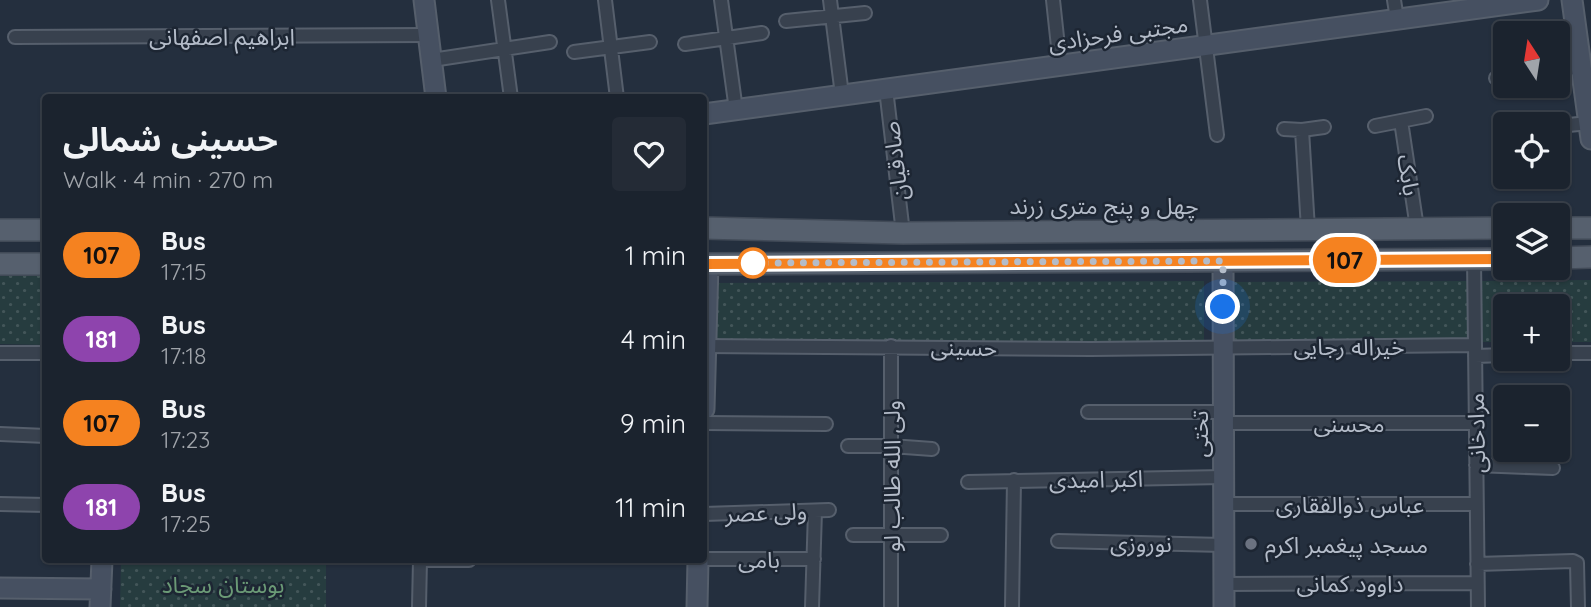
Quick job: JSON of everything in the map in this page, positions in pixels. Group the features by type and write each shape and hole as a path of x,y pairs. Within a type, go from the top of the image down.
{"main road":[{"name":"چهل و پنج متری زرند","path":"707,228 903,233 1493,228"},
{"path":"1570,228 1591,228"},
{"path":"0,230 42,230"},
{"path":"1570,258 1591,257"},
{"path":"707,264 1493,259"},
{"path":"0,264 42,264"}],"street":[{"path":"424,0 436,94"},
{"path":"498,0 510,94"},
{"path":"605,0 617,94"},
{"path":"721,0 736,110"},
{"path":"830,0 842,95"},
{"path":"1053,0 1060,65"},
{"path":"1200,0 1217,135"},
{"name":"مجتبی فرحزادی","path":"707,114 1205,46 1396,10 1538,0"},
{"path":"1570,128 1590,131 1581,67 1583,24 1572,0"},
{"path":"786,21 865,13"},
{"path":"685,44 762,33"},
{"name":"ابراهیم اصفهانی","path":"15,37 429,35"},
{"path":"432,60 550,42"},
{"path":"574,52 650,42"},
{"path":"1570,68 1581,67"},
{"name":"صادقیان","path":"886,89 903,233"},
{"path":"1375,126 1426,116"},
{"name":"بابک","path":"1401,121 1417,228"},
{"path":"1284,129 1324,127"},
{"path":"1302,130 1308,229"},
{"name":"مرادخانی","path":"1474,259 1478,607"},
{"name":"تختی","path":"1223,261 1223,607"},
{"name":"حسینی","path":"707,346 1091,349 1223,346"},
{"name":"ولی الله طالب لو","path":"891,346 891,607"},
{"name":"خیراله رجایی","path":"1223,346 1493,353"},
{"path":"1570,353 1591,352"},
{"path":"0,353 42,353"},
{"name":"محسنی","path":"1088,412 1223,418 1475,423"},
{"path":"707,423 826,424"},
{"path":"0,434 42,436"},
{"path":"848,446 932,449"},
{"path":"1476,466 1553,468"},
{"name":"اکبر امیدی","path":"968,481 1223,477"},
{"path":"1012,607 1014,481"},
{"path":"0,504 42,505"},
{"name":"عباس ذوالفقاری","path":"1223,504 1476,504"},
{"path":"812,607 815,510"},
{"name":"ولی عصر","path":"707,514 830,510"},
{"path":"853,534 941,536"},
{"name":"نوروزی","path":"1058,541 1223,545"},
{"name":"بامی","path":"707,559 814,559"},
{"path":"0,589 101,598 102,563"},
{"path":"419,563 419,607"},
{"path":"697,607 698,563"},
{"path":"1477,564 1577,563 1578,607"},
{"name":"داوود کمانی","path":"1223,583 1477,583"}],"green space":[{"path":"42,271 42,345 0,344 0,272"},
{"path":"1591,280 1591,342 1570,342 1570,294 1493,294 1493,342 1482,342 1482,281"},
{"path":"1204,281 1204,343 715,343 710,283"},
{"path":"1468,281 1468,342 1229,343 1229,282"},
{"name":"بوستان سجاد","path":"121,563 326,563 326,607 120,607"}],"bus line":[{"name":"107","path":"707,264 1493,259"}],"place":[{"name":"مسجد پیغمبر اکرم","path":"1251,544"}],"route":[{"path":"753,263 1223,261 1223,307"}]}
